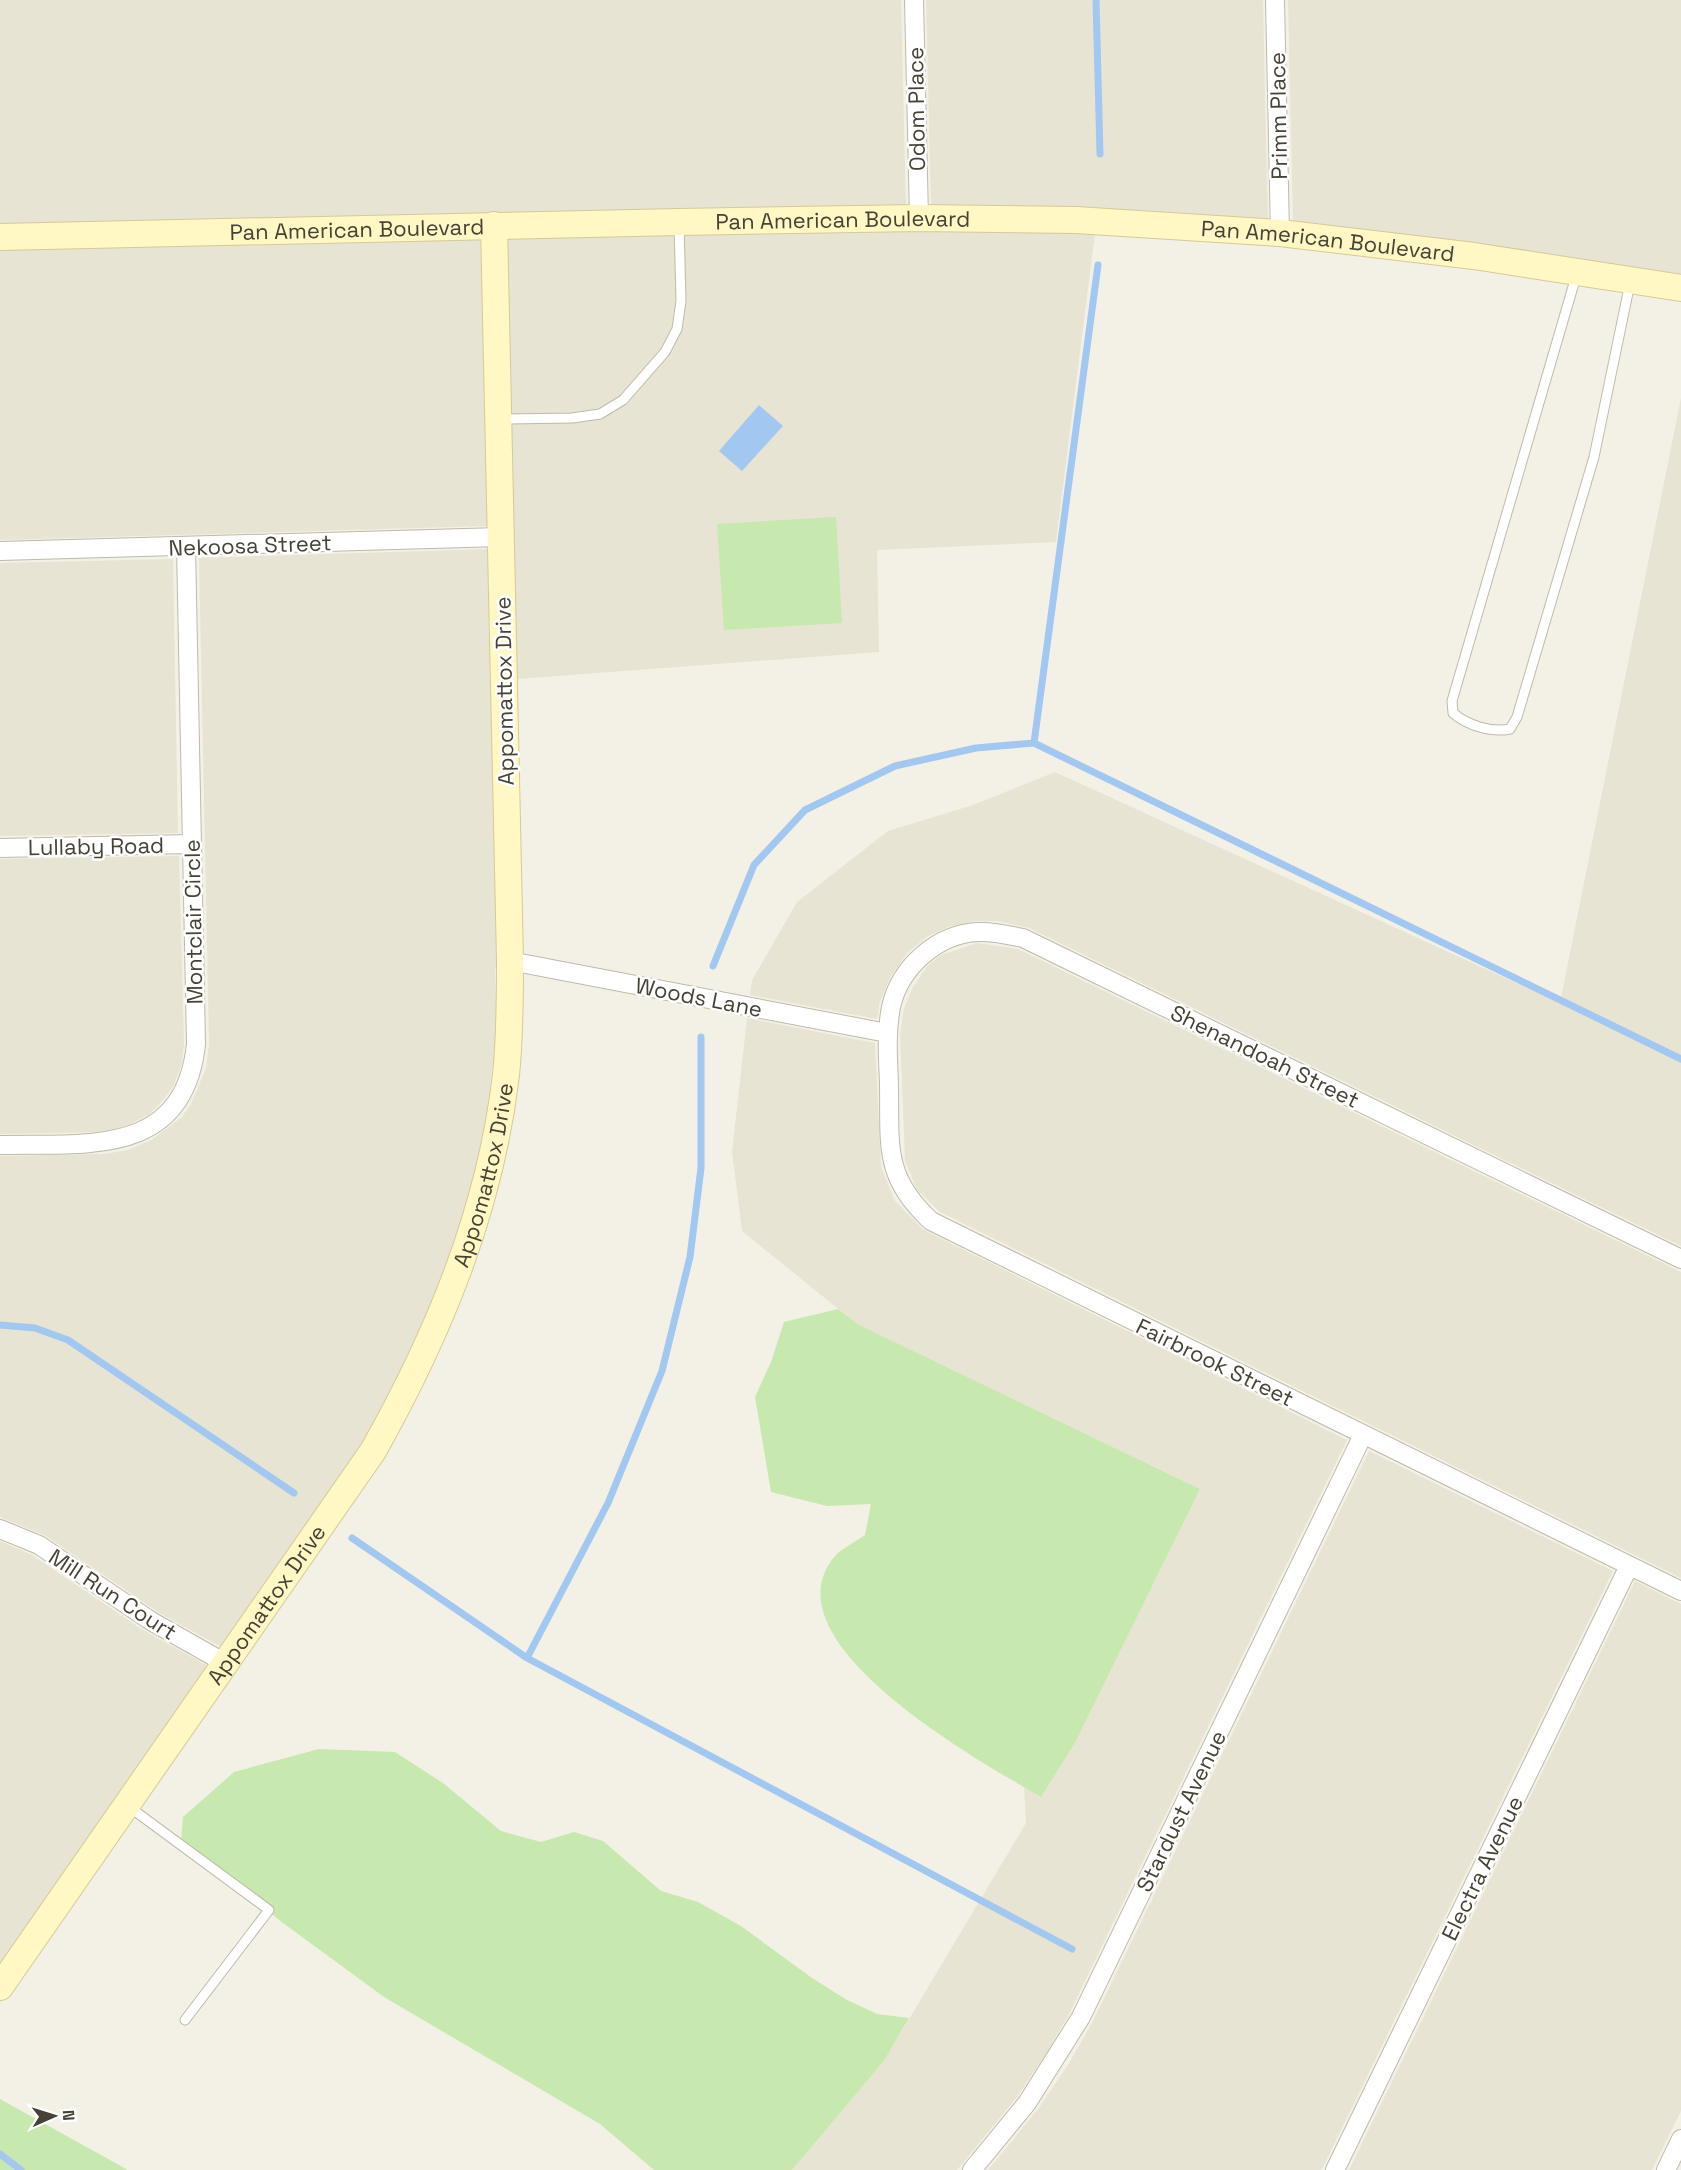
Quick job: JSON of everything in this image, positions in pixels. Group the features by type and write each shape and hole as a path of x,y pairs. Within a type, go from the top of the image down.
{"street":[{"name":"Odom Place","path":"914,0 919,218"},
{"name":"Primm Place","path":"1275,0 1280,233"},
{"name":"Pan American Boulevard","path":"0,237 919,218 1076,220 1280,233 1577,271 1681,288"},
{"name":"Appomattox Drive","path":"0,1987 373,1451 411,1383 442,1315 474,1228 496,1137 507,1064 510,961 494,225"},
{"name":"Nekoosa Street","path":"0,551 501,537"},
{"name":"Montclair Circle","path":"0,1145 104,1143 126,1139 156,1124 180,1099 194,1064 196,1044 186,547"},
{"name":"Lullaby Road","path":"0,848 191,844"},
{"name":"Shenandoah Street","path":"887,1033 892,1005 901,982 919,958 933,946 976,932 1023,938 1681,1259"},
{"name":"Woods Lane","path":"510,961 887,1033"},
{"name":"Fairbrook Street","path":"887,1033 893,1164 906,1196 931,1221 1681,1591"},
{"name":"Stardust Avenue","path":"972,2170 1027,2103 1081,2017 1363,1435"},
{"name":"Mill Run Court","path":"0,1529 39,1545 151,1621 225,1663"},
{"name":"Electra Avenue","path":"1335,2170 1629,1566"},
{"path":"1666,2170 1681,2139"}],"lane":[{"path":"498,419 572,418 600,414 623,400 665,352 677,329 681,301 679,222"},
{"path":"1577,271 1452,701 1453,713 1461,720 1497,732 1510,729 1516,717 1587,480 1631,279"},
{"path":"126,1804 269,1910 184,2020"}],"shaded area":[{"path":"0,0 901,0 906,207 0,226"},
{"path":"926,0 1263,0 1268,220 931,207"},
{"path":"1288,0 1681,0 1681,277 1475,245 1293,223"},
{"path":"919,230 1095,233 1056,542 877,550 879,652 517,679 507,236"},
{"path":"482,237 488,526 0,540 0,249"},
{"path":"1681,398 1681,1246 1029,928 998,921 976,921 948,927 928,936 908,952 891,976 880,1001 877,1019 750,995 752,980 797,902 888,831 973,805 1055,772 1560,1003"},
{"path":"488,549 498,960 495,970 497,1031 484,1136 473,1184 462,1225 430,1311 400,1379 362,1446 221,1647 158,1612 46,1536 0,1517 0,1156 104,1154 128,1150 151,1140 181,1118 191,1104 206,1068 209,1044 199,558"},
{"path":"173,559 178,833 0,836 0,563"},
{"path":"179,856 184,1044 182,1063 174,1085 160,1104 148,1115 122,1128 103,1132 0,1134 0,859"},
{"path":"977,943 1018,949 1681,1272 1681,1578 940,1212 917,1190 905,1161 900,1034 904,1008 913,987 928,965 941,955"},
{"path":"747,1018 875,1043 881,1167 895,1201 924,1230 1347,1440 1070,2012 1046,2054 1017,2097 957,2170 792,2170 884,2061 1026,1823 1024,1787 1041,1797 1075,1743 1200,1489 858,1325 742,1231 732,1152"},
{"path":"1369,1451 1613,1571 1324,2165 1321,2170 988,2170 1038,2109 1068,2065 1093,2021"},
{"path":"0,1541 32,1555 143,1630 208,1666 0,1965"},
{"path":"1635,1581 1681,1604 1681,2111 1652,2170 1349,2170"}],"green space":[{"path":"836,517 842,623 724,630 717,524"},
{"path":"838,1309 859,1325 1200,1489 1075,1743 1041,1797 975,1758 932,1729 890,1696 853,1661 829,1625 821,1590 835,1556 865,1535 871,1504 827,1506 771,1492 755,1397 771,1362 784,1322"},
{"path":"319,1749 395,1752 443,1783 501,1831 541,1842 574,1832 603,1841 661,1891 698,1902 741,1926 812,1978 847,2000 877,2014 909,2018 884,2061 792,2170 654,2170 600,2124 384,1997 283,1923 181,1841 183,1817 234,1772"},
{"path":"0,2099 128,2170 0,2170"}],"water":[{"path":"759,405 783,426 742,471 719,451"}],"waterway":[{"path":"1096,0 1100,154"},
{"path":"1034,743 1098,265"},
{"path":"713,966 754,865 805,810 895,766 976,748 1034,743 1681,1059"},
{"path":"527,1658 608,1503 662,1371 690,1257 701,1168 701,1037"},
{"path":"0,1325 35,1328 68,1340 294,1493"},
{"path":"352,1538 527,1658 1072,1949"},
{"path":"0,2154 21,2170"}]}
